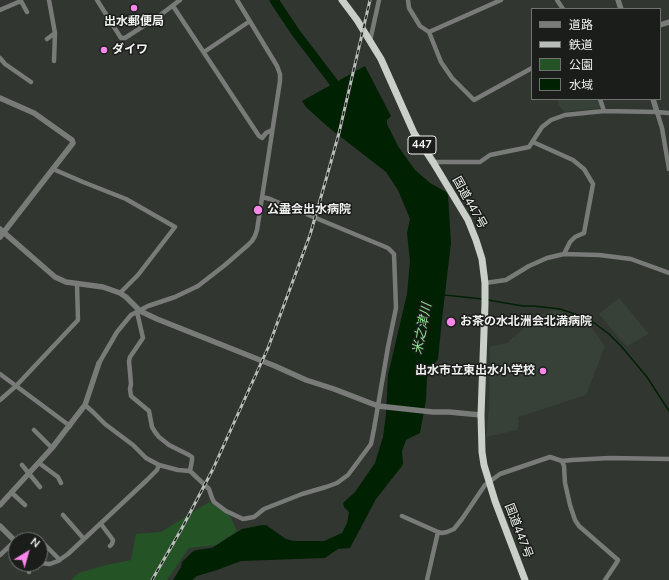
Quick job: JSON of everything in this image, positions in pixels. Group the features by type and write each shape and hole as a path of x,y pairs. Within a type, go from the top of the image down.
{"highway":[{"name":"国道447号","path":"342,0 381,59 414,133 468,220 482,258 485,283 481,415 482,452 489,482 525,580"}],"street":[{"path":"0,10 22,0 27,12"},
{"path":"49,0 56,33 54,61"},
{"path":"97,0 121,38 125,38 180,0"},
{"path":"0,505 52,448 85,405 99,363 117,332 131,315 148,306 175,297 198,286 252,241 257,230 280,74 277,66 237,0"},
{"path":"370,42 379,0"},
{"path":"408,0 410,8 420,26 429,32 441,62 452,78 474,100 531,69"},
{"path":"429,32 502,0"},
{"path":"173,6 259,136 262,138 266,132 272,130"},
{"path":"204,52 250,21"},
{"path":"47,39 56,33"},
{"path":"0,58 5,64 31,82"},
{"path":"0,98 34,113 72,140 72,143 53,169 1,233 55,277 66,282 103,287 120,293 126,297 139,312 275,366 306,380 378,406 481,415"},
{"path":"600,100 604,111"},
{"path":"653,100 662,128 669,169"},
{"path":"433,162 480,162 490,155 529,147 542,126 551,120 565,115 604,111 657,112 669,114"},
{"path":"533,142 573,160 584,169 593,184 584,233 570,242 564,254"},
{"path":"53,169 126,199 175,227 138,275 120,293"},
{"path":"85,405 105,424 133,445 146,458 159,465 178,470 190,471 209,489 214,502 221,508 243,519 254,517 264,509 302,494 337,483 348,475 371,444 396,308 394,254 388,248 262,197"},
{"path":"485,283 506,280 529,266 547,258 564,254 600,255 631,259 669,273"},
{"path":"0,400 16,386 78,320 77,284"},
{"path":"139,312 139,323 143,338 130,357 129,361 131,396 149,411 154,432 169,445 192,457 190,471"},
{"path":"0,374 70,426"},
{"path":"34,430 52,448"},
{"path":"402,516 438,532 447,532 454,529 485,485 489,482 500,474 550,457 562,461 610,458 669,459"},
{"path":"562,461 570,504 575,520 579,526 618,560 605,580"},
{"path":"39,463 58,477 61,483"},
{"path":"22,465 40,487"},
{"path":"48,564 60,560 68,554 147,480 157,470 159,465"},
{"path":"12,493 25,505"},
{"path":"63,514 84,539"},
{"path":"101,524 113,540 110,546"},
{"path":"0,526 8,534"},
{"path":"427,580 438,532"},
{"path":"0,555 8,548"},
{"path":"48,548 60,560"}],"shaded area":[{"path":"557,100 599,100 601,108 564,112"},
{"path":"619,298 649,334 627,346 599,314"},
{"name":"出水市立東出水小学校","path":"554,310 570,314 589,324 605,346 586,395 518,417 519,422 517,430 486,437 489,407 490,347 507,343 539,315"}],"green space":[{"path":"209,502 230,516 237,531 216,545 189,548 167,580 71,580 79,573 106,565 131,560 136,534 161,532"}],"water":[{"path":"365,66 391,116 387,120 387,124 398,146 415,170 430,183 446,192 448,195 451,243 438,359 431,368 427,378 426,400 420,433 406,440 402,451 402,466 376,499 350,548 338,549 325,558 241,561 197,576 192,580 173,580 181,567 182,562 192,552 212,548 242,529 266,525 286,539 294,541 324,541 342,533 347,523 349,512 344,507 343,503 355,492 375,463 383,437 388,375 407,294 410,261 407,233 410,219 398,190 386,172 328,127 306,107 302,101"}],"waterway":[{"name":"米之津川","path":"274,0 296,33 341,92"},
{"path":"445,295 482,299"},
{"path":"488,300 523,306 560,309 593,322 609,334 621,346 647,377 669,411"}],"railway":[{"path":"152,580 181,530 213,469 268,348 310,235 339,133 370,0"}],"place":[{"name":"出水郵便局","path":"134,8"},
{"name":"ダイワ","path":"104,50"},
{"name":"公盡会出水病院","path":"258,210"},
{"name":"お茶の水北洲会北満病院","path":"451,322"},
{"name":"出水市立東出水小学校","path":"543,371"}]}
